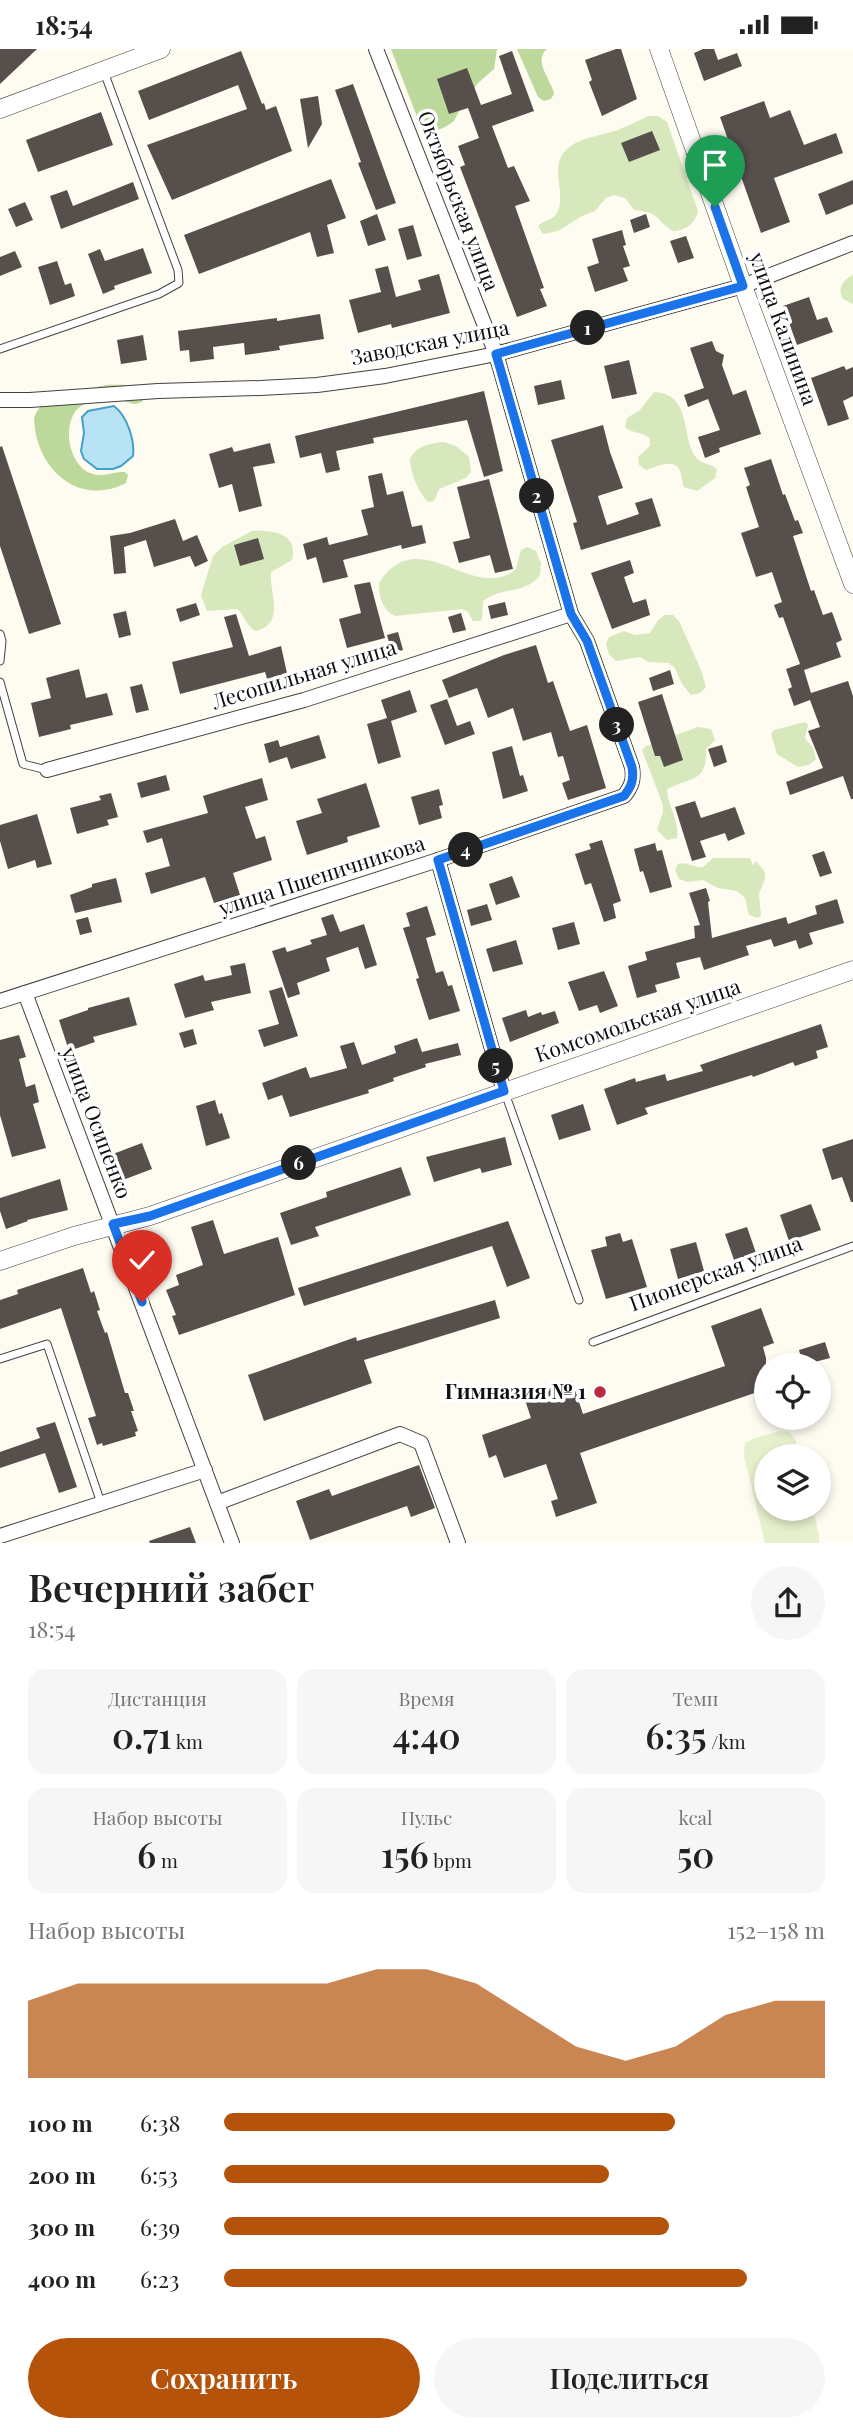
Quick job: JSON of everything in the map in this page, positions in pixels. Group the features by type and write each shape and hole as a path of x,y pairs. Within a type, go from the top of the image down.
{"street":[{"path":"0,109 161,49"},
{"name":"Октябрьская улица","path":"376,49 496,354 571,614 587,641 632,767"},
{"name":"улица Калинина","path":"659,49 853,584"},
{"name":"Заводская улица","path":"0,400 317,385 385,376 496,354 743,286 853,243"},
{"name":"Лесопильная улица","path":"47,770 304,699 571,614"},
{"name":"улица Пшеничникова","path":"0,1001 438,860 624,796 634,777 632,767"},
{"path":"438,860 504,1091"},
{"name":"Комсомольская улица","path":"0,1261 113,1224 150,1216 853,970"},
{"name":"улица Осипенко","path":"24,993 232,1543"},
{"path":"217,1503 400,1434 421,1443 458,1543"},
{"path":"0,1536 205,1470"}],"lane":[{"path":"0,349 159,294 179,283 178,270 103,69"},
{"path":"0,634 0,661"},
{"path":"0,682 23,764 47,770"},
{"path":"504,1091 579,1300"},
{"name":"Пионерская улица","path":"593,1342 853,1246"},
{"path":"0,1359 47,1344 102,1503"}],"green space":[{"path":"391,49 497,49 494,69 478,83 454,121 429,131 421,127"},
{"path":"517,49 547,49 543,53 542,63 554,94 551,99 544,101 538,97"},
{"path":"648,116 658,116 667,122 698,211 692,223 682,230 673,231 653,214 634,210 625,198 614,195 606,198 595,211 558,231 543,234 538,226 554,216 560,204 558,170 565,151 586,139 618,130"},
{"path":"853,275 853,304 843,299 841,288 846,279"},
{"path":"106,385 133,388 143,401 135,404 117,400 97,401 83,405 76,411 69,430 72,452 77,462 84,470 96,475 125,472 128,475 126,483 108,489 91,490 62,478 51,467 36,436 34,418 46,402 55,397"},
{"path":"654,392 666,394 674,400 684,417 695,456 717,470 715,478 697,491 684,487 681,473 673,464 646,470 639,465 638,457 650,446 650,439 625,427 627,418 640,410"},
{"path":"444,442 456,446 469,457 471,472 466,478 439,489 434,501 428,502 416,482 410,459 424,446"},
{"path":"252,531 268,531 282,535 292,544 293,551 292,560 271,572 273,614 265,627 256,631 237,609 207,611 201,595 213,556 222,547"},
{"path":"527,547 536,551 541,563 540,575 528,585 483,601 480,621 473,621 468,612 462,609 395,616 382,602 379,583 395,566 411,559 429,560 482,578 499,577 516,569 521,550"},
{"path":"665,615 673,615 679,621 701,670 706,687 700,693 691,695 682,684 675,668 669,663 649,662 640,657 616,661 609,654 606,644 609,637 624,631 635,635 650,633 658,620"},
{"path":"805,722 808,725 805,738 813,748 816,759 809,765 798,767 777,754 771,734 774,730"},
{"path":"698,727 711,729 715,740 706,749 704,768 700,773 667,789 677,838 667,840 657,830 663,805 642,750 646,746"},
{"path":"713,858 750,858 753,865 756,861 765,872 759,894 761,915 758,918 749,915 745,898 737,891 718,888 703,880 687,882 679,879 675,870 678,864 703,867"},
{"path":"780,1431 790,1432 797,1444 754,1444 754,1497 744,1456 745,1443"},
{"path":"760,1521 816,1521 819,1543 765,1543"}],"water":[{"path":"114,406 129,429 133,456 113,469 97,469 84,459 81,451 84,433 82,417 88,411"}],"building":[{"path":"0,49 37,49 0,84"},
{"path":"621,49 637,99 602,116 589,82 592,80 585,60"},
{"path":"703,49 714,49 718,60 737,53 742,66 704,81 694,53"},
{"path":"241,51 262,104 264,103 266,110 276,106 292,151 172,200 147,145 247,109 238,85 149,120 138,91"},
{"path":"512,51 534,111 492,126 508,168 514,166 530,201 515,206 544,288 540,289 547,306 517,317 460,167 465,165 458,146 479,138 468,108 449,114 437,79 467,68 481,105 512,94 499,56"},
{"path":"353,84 396,203 376,210 335,90"},
{"path":"318,96 322,124 308,148 300,99"},
{"path":"764,101 770,118 790,110 804,145 836,133 843,153 774,178 790,222 761,233 720,117"},
{"path":"101,112 113,145 38,172 26,140"},
{"path":"652,131 660,150 629,162 621,143"},
{"path":"331,179 346,218 327,225 334,253 317,257 310,232 199,274 184,235"},
{"path":"853,180 853,204 826,215 818,194"},
{"path":"133,182 139,199 61,229 50,196 67,190 73,206"},
{"path":"25,202 33,220 16,227 8,209"},
{"path":"377,214 386,240 368,246 360,221"},
{"path":"646,214 650,227 634,233 630,220"},
{"path":"413,225 422,256 407,260 398,229"},
{"path":"622,230 626,245 623,246 630,266 623,268 628,281 595,292 587,267 599,263 592,239"},
{"path":"686,236 694,258 678,263 670,241"},
{"path":"143,248 152,273 114,286 115,289 103,294 88,254 100,249 105,261"},
{"path":"15,251 22,267 0,276 0,257"},
{"path":"57,261 65,285 71,283 75,296 50,305 38,267"},
{"path":"388,266 396,297 421,290 418,280 439,274 450,313 392,328 391,324 358,333 349,300 381,292 375,269"},
{"path":"809,297 817,320 827,317 833,332 797,345 783,306"},
{"path":"320,314 324,339 245,355 244,343 213,347 214,359 190,362 189,350 180,351 178,331"},
{"path":"143,335 147,360 121,364 117,340"},
{"path":"712,341 716,351 724,355 722,365 733,395 746,390 761,434 719,448 720,452 705,458 698,437 720,430 708,399 688,407 684,395 704,388 690,348"},
{"path":"629,360 637,394 612,399 604,366"},
{"path":"844,366 846,370 853,367 853,396 843,401 849,419 828,426 811,378"},
{"path":"561,380 565,399 538,405 534,386"},
{"path":"484,391 503,471 484,477 467,420 373,438 374,443 336,451 340,470 326,473 321,453 300,458 295,436"},
{"path":"603,425 623,488 598,496 607,525 639,514 635,503 652,498 661,526 581,550 573,523 577,522 551,440"},
{"path":"270,443 275,463 253,467 262,506 239,512 232,484 219,488 209,454 232,447 234,452"},
{"path":"2,446 61,624 29,634 0,546"},
{"path":"771,459 783,495 785,494 795,521 798,520 803,533 793,536 811,591 814,590 823,615 832,612 842,640 836,643 841,657 804,670 811,693 848,681 853,696 853,799 843,776 790,795 786,782 823,768 808,731 820,727 810,700 794,706 788,689 792,687 786,669 800,664 783,617 779,618 774,605 782,602 772,572 756,577 741,533 759,527 746,487 750,485 744,468"},
{"path":"382,473 387,495 403,491 412,527 422,525 426,543 402,549 401,545 343,560 348,577 323,583 316,557 307,560 303,544 327,537 329,545 368,535 361,510 374,507 368,476"},
{"path":"489,479 513,569 495,573 490,555 459,563 453,542 470,538 457,487"},
{"path":"175,519 183,541 197,535 208,561 195,567 190,556 154,567 146,540 124,547 126,573 114,574 110,536 130,533"},
{"path":"258,538 264,559 240,566 234,545"},
{"path":"630,560 634,573 624,577 633,603 646,599 650,615 612,629 591,573"},
{"path":"370,582 385,638 347,648 339,619 361,613 354,585"},
{"path":"505,602 508,615 491,619 488,606"},
{"path":"196,603 200,615 180,622 176,609"},
{"path":"126,611 131,635 119,638 113,614"},
{"path":"461,613 466,630 453,633 448,617"},
{"path":"236,614 249,656 281,646 290,687 271,692 265,672 180,694 172,662 233,647 224,617"},
{"path":"398,632 403,650 392,653 387,635"},
{"path":"536,645 548,683 553,681 570,731 587,725 606,788 568,800 562,783 570,780 563,756 558,757 551,732 523,741 513,708 488,718 477,688 449,698 442,680"},
{"path":"79,669 86,698 107,693 113,715 70,725 71,729 39,737 31,703 51,698 46,678"},
{"path":"670,670 674,684 653,691 649,678"},
{"path":"142,684 149,710 136,713 130,687"},
{"path":"410,690 417,712 391,721 401,757 378,764 367,724 387,718 381,700"},
{"path":"662,694 683,760 664,767 660,756 655,756 638,702"},
{"path":"447,699 457,726 470,721 475,734 445,745 430,705"},
{"path":"319,735 326,758 291,769 287,757 269,763 264,744 278,740 280,747"},
{"path":"722,745 727,762 714,767 708,749"},
{"path":"512,746 520,776 523,775 528,791 503,799 492,752"},
{"path":"166,775 170,790 141,798 137,783"},
{"path":"262,778 268,800 245,807 256,839 265,836 272,860 233,873 240,895 214,903 205,877 151,894 145,873 170,866 162,838 147,843 143,831 208,813 203,796"},
{"path":"366,783 380,827 347,837 348,842 307,855 296,821 322,813 317,799"},
{"path":"439,789 443,805 439,806 442,818 419,825 411,797"},
{"path":"111,793 118,817 107,820 109,825 77,834 70,808 101,800 99,796"},
{"path":"695,801 701,818 735,807 745,834 728,841 725,833 700,841 706,857 692,861 675,807"},
{"path":"37,814 52,864 37,868 35,860 8,869 0,841 0,825"},
{"path":"602,840 621,901 613,904 616,918 604,922 591,883 585,885 575,854 591,849 589,844"},
{"path":"655,843 657,851 662,850 672,887 650,893 643,871 640,872 634,849"},
{"path":"824,851 832,873 820,877 812,855"},
{"path":"512,876 520,897 496,905 489,884"},
{"path":"116,878 122,902 75,913 70,895 92,887 92,884"},
{"path":"706,888 710,901 712,938 786,917 788,924 817,914 815,906 837,899 844,923 809,933 813,944 799,949 796,940 774,947 771,939 746,946 749,955 704,970 700,957 676,963 680,978 655,985 657,992 637,998 628,966 647,960 645,952 695,938 694,926 700,925 689,893"},
{"path":"487,904 492,920 471,926 467,910"},
{"path":"427,906 436,935 426,938 436,973 443,971 448,986 452,985 460,1011 429,1020 403,928 410,926 406,913"},
{"path":"333,914 340,932 364,924 377,965 365,969 358,947 326,958 330,971 297,983 300,994 288,998 272,951 285,947 287,952 312,944 310,940 327,935 321,918"},
{"path":"88,917 92,932 80,935 76,920"},
{"path":"574,922 580,944 558,950 552,928"},
{"path":"516,940 523,964 493,972 486,949"},
{"path":"245,963 251,993 211,1002 214,1010 185,1018 174,984 203,975 205,981 232,975 230,966"},
{"path":"604,971 618,1006 600,1013 597,1005 579,1011 568,982"},
{"path":"282,987 298,1036 264,1047 258,1030 279,1024 269,991"},
{"path":"129,997 137,1025 93,1037 95,1042 69,1051 59,1020 88,1008"},
{"path":"526,1010 528,1017 555,1011 559,1023 510,1042 502,1018"},
{"path":"821,1024 828,1047 816,1051 818,1058 795,1066 793,1062 753,1077 752,1075 645,1108 648,1114 617,1125 604,1089 635,1078 636,1082 665,1074 667,1081 703,1071 700,1065"},
{"path":"193,1029 197,1044 184,1048 179,1033"},
{"path":"19,1035 26,1057 19,1059 26,1087 35,1084 39,1102 33,1104 46,1148 12,1157 0,1115 0,1040"},
{"path":"417,1038 422,1052 458,1043 461,1055 425,1064 426,1067 368,1090 369,1093 290,1117 282,1095 268,1100 262,1083 306,1067 310,1078 347,1068 340,1046 354,1042 362,1065 396,1053 394,1046"},
{"path":"215,1100 230,1138 206,1146 196,1106"},
{"path":"583,1104 591,1130 559,1140 551,1115"},
{"path":"505,1137 512,1165 482,1173 480,1168 434,1182 426,1157"},
{"path":"853,1139 851,1202 842,1177 832,1180 822,1149"},
{"path":"142,1143 152,1169 115,1183 105,1157"},
{"path":"401,1167 411,1195 315,1227 319,1236 291,1245 280,1213 327,1197 326,1192"},
{"path":"60,1179 68,1210 27,1220 6,1229 0,1211 0,1198"},
{"path":"811,1204 821,1230 789,1241 780,1215"},
{"path":"213,1220 224,1254 278,1237 295,1295 179,1335 172,1316 176,1315 166,1290 179,1285 176,1275 203,1265 191,1227"},
{"path":"508,1221 530,1278 507,1287 492,1246 304,1306 298,1288"},
{"path":"747,1227 756,1253 734,1260 725,1234"},
{"path":"620,1233 623,1242 632,1239 647,1287 606,1299 591,1250 607,1246 605,1237"},
{"path":"696,1242 704,1271 678,1279 670,1249"},
{"path":"83,1268 91,1293 94,1291 100,1310 97,1311 105,1333 107,1332 125,1393 128,1393 138,1431 135,1432 136,1436 103,1446 102,1443 97,1445 88,1418 96,1416 61,1308 0,1329 0,1300 18,1294 17,1290"},
{"path":"495,1300 500,1318 364,1360 372,1383 264,1421 248,1375 356,1337 357,1341"},
{"path":"761,1308 774,1343 763,1347 765,1353 754,1353 754,1393 580,1453 597,1503 556,1517 551,1501 558,1499 546,1464 504,1478 496,1455 489,1458 482,1435 531,1418 524,1397 572,1381 583,1414 725,1366 711,1326"},
{"path":"825,1342 828,1353 800,1353 799,1350"},
{"path":"55,1422 77,1487 59,1493 45,1453 0,1468 0,1452 40,1438 36,1428"},
{"path":"419,1465 435,1508 411,1517 407,1506 310,1540 296,1501 329,1489 332,1496"},
{"path":"190,1527 196,1543 149,1541"}],"place":[{"name":"Гимназия № 1","path":"600,1392"}],"route":[{"path":"142,1302 113,1224 150,1216 504,1091 438,860 624,796 634,777 587,641 571,614 496,354 743,286 715,207"}]}
